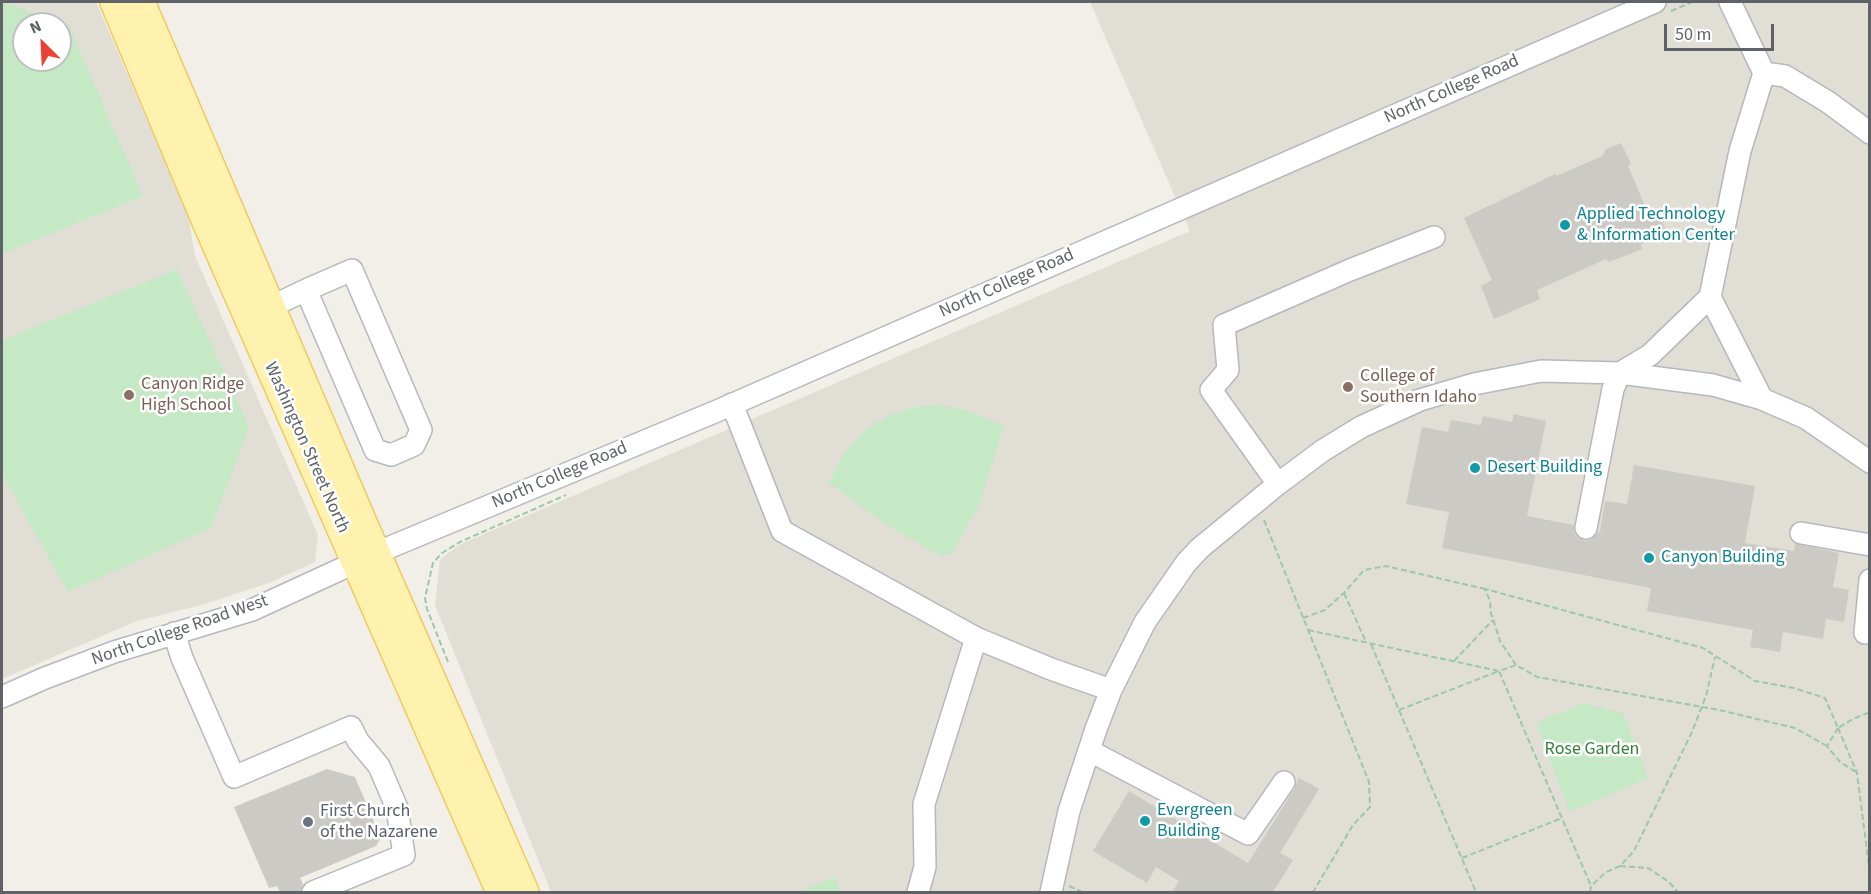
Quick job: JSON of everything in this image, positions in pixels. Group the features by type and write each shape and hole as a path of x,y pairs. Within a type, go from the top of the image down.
{"main road":[{"name":"Washington Street North","path":"114,2 206,222 525,892"},
{"name":"Washington Street North","path":"141,2 269,304 366,557 500,892"}],"street":[{"name":"North College Road","path":"366,557 732,404 1655,2"},
{"path":"1586,528 1613,389 1620,373 1650,355 1710,297 1740,151 1764,73 1730,2"},
{"path":"1764,73 1785,76 1828,102 1869,133"},
{"path":"1278,484 1211,390 1228,370 1224,325 1350,270 1434,237"},
{"path":"269,304 283,301 352,270 421,430 414,445 391,455 375,450 306,291"},
{"path":"1710,297 1762,399"},
{"path":"1060,889 1069,811 1111,690 1145,622 1186,563 1200,548 1278,484 1361,427 1420,400 1474,384 1541,371 1620,373 1713,385 1762,399 1806,418 1869,462"},
{"path":"732,404 783,531 976,638 1051,669 1111,690"},
{"path":"1802,533 1869,545"},
{"name":"North College Road West","path":"2,697 104,656 252,610 366,557"},
{"path":"1865,633 1869,580"},
{"path":"174,633 182,658 234,777 351,727 358,741 379,766 397,808 404,855 313,892"},
{"path":"918,892 925,867 924,804 976,638"},
{"path":"1090,751 1248,834 1284,782"}],"path":[{"path":"425,598 433,563 442,554 460,542 568,494"},
{"path":"1256,501 1369,782 1370,807 1353,825 1313,892"},
{"path":"1304,618 1325,610 1364,570 1386,566 1485,589 1703,648 1755,681 1794,688 1825,698 1857,773 1869,874"},
{"path":"1485,589 1500,641 1516,665 1537,677 1702,706 1795,729 1827,746 1840,762 1857,773"},
{"path":"1344,593 1366,643"},
{"path":"1454,662 1493,620"},
{"path":"1308,630 1499,671"},
{"path":"1371,644 1476,892"},
{"path":"1591,886 1606,872 1620,866 1634,851 1691,734 1702,706 1715,656"},
{"path":"1399,710 1516,665"},
{"path":"1499,671 1591,886 1590,892"},
{"path":"1827,746 1838,728 1869,712"},
{"path":"1462,858 1562,818"},
{"path":"1620,866 1648,868 1670,882 1678,892"},
{"path":"1060,889 1082,892"}],"shaded area":[{"name":"Canyon Ridge High School","path":"2,2 96,2 188,215 195,256 318,535 315,562 271,582 205,604 137,621 2,679"},
{"name":"College of Southern Idaho","path":"1090,2 1869,2 1869,892 551,892 435,605 440,559 461,544 1190,231"}],"green space":[{"path":"2,2 30,12 12,12 12,72 72,72 72,33 143,196 2,254"},
{"path":"177,269 249,428 211,528 68,592 2,474 2,340"},
{"path":"941,405 969,411 1004,426 979,505 952,553 941,556 887,525 829,483 839,461 860,435 883,418 915,407"},
{"name":"Rose Garden","path":"1583,703 1623,713 1648,778 1570,812 1536,723"},
{"path":"834,877 841,892 799,892"}],"building":[{"name":"Applied Technology & Information Center","path":"1621,143 1648,213 1656,209 1667,232 1641,244 1642,249 1609,262 1606,259 1537,290 1540,299 1494,319 1481,286 1492,280 1464,218 1555,174 1557,176 1602,156 1606,149"},
{"name":"Canyon Building","path":"1514,414 1546,421 1527,516 1574,525 1574,533 1578,538 1584,541 1591,540 1600,531 1605,501 1627,504 1634,465 1755,486 1745,543 1794,551 1795,544 1839,553 1833,587 1849,590 1844,622 1826,619 1823,639 1783,632 1780,652 1750,647 1753,630 1647,611 1651,588 1442,548 1449,512 1406,504 1422,427 1448,432 1451,420 1481,425 1483,416 1512,422"},
{"name":"First Church of the Nazarene","path":"327,769 355,777 381,838 376,846 300,878 303,884 301,892 280,892 277,886 269,888 234,807"},
{"name":"Evergreen Building","path":"1299,778 1319,789 1280,853 1293,860 1273,892 1172,892 1179,881 1156,867 1147,883 1093,851 1129,791 1248,863"}],"place":[{"name":"Applied Technology & Information Center","path":"1565,225"},
{"name":"College of Southern Idaho","path":"1348,387"},
{"name":"Canyon Ridge High School","path":"129,395"},
{"name":"Desert Building","path":"1475,468"},
{"name":"Canyon Building","path":"1649,558"},
{"name":"Evergreen Building","path":"1145,821"},
{"name":"First Church of the Nazarene","path":"308,822"}]}
